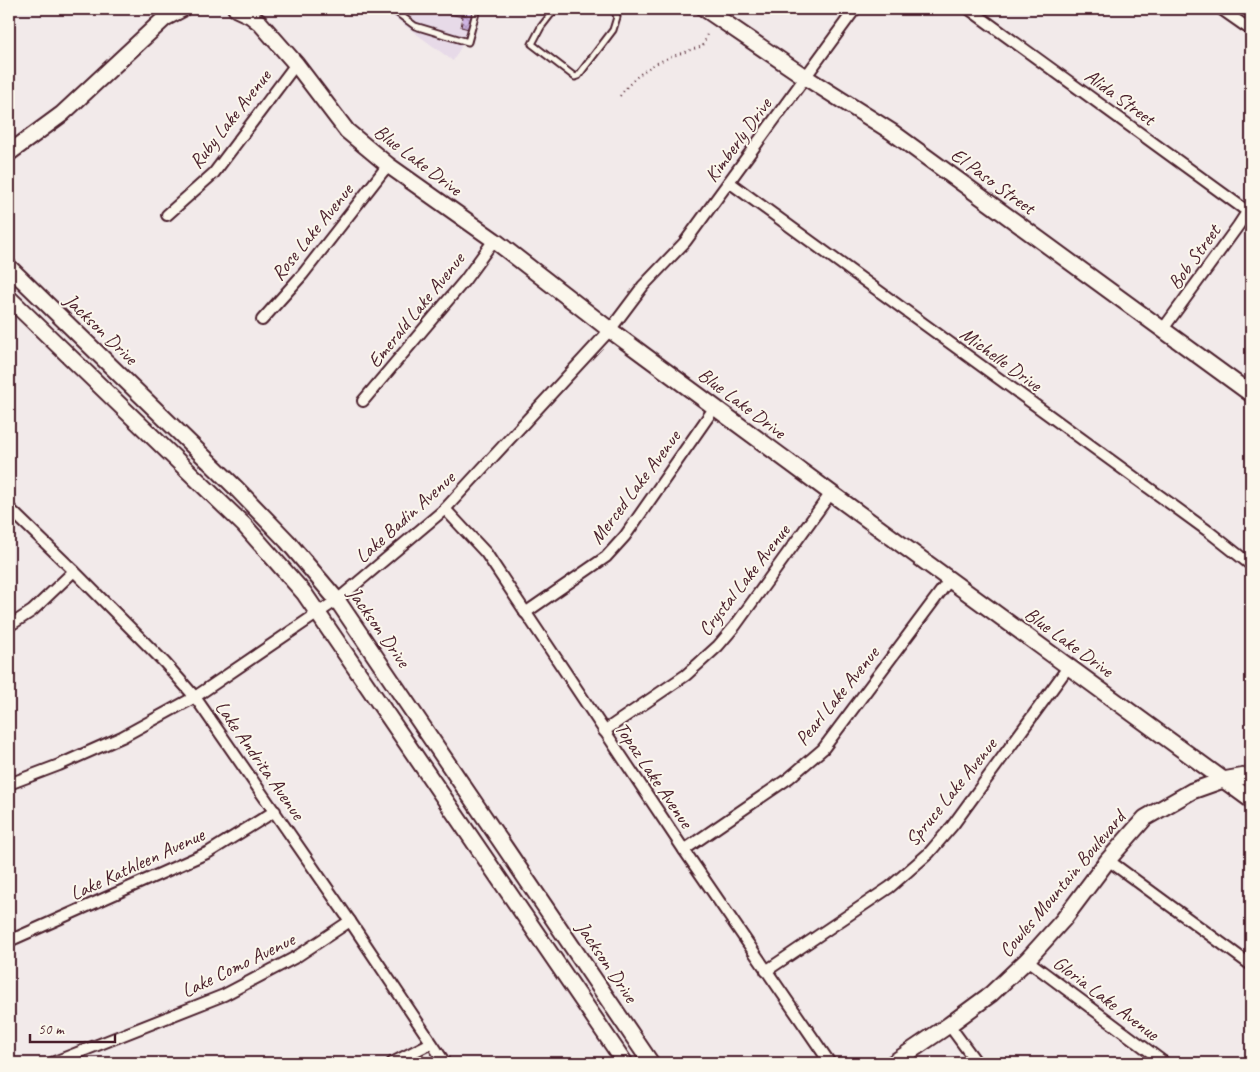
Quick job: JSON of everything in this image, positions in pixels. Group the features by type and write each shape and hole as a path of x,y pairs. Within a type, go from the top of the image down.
{"street":[{"path":"9,153 62,114 165,18 182,9"},
{"name":"Blue Lake Drive","path":"236,9 251,16 260,23 296,64 347,131 388,165 494,240 610,330 831,494 1251,800"},
{"name":"El Paso Street","path":"705,9 805,77 892,132 1251,394"},
{"name":"Kimberly Drive","path":"643,286 685,242 855,9"},
{"name":"Alida Street","path":"968,9 1250,210"},
{"path":"1222,9 1251,30"},
{"name":"Ruby Lake Avenue","path":"167,214 214,173 296,64"},
{"name":"Rose Lake Avenue","path":"262,320 303,274 388,165"},
{"name":"Michelle Drive","path":"729,182 1200,525 1251,565"},
{"name":"Bob Street","path":"1163,329 1250,210"},
{"name":"Emerald Lake Avenue","path":"363,400 465,280 494,240"},
{"name":"Jackson Drive","path":"9,267 236,488 287,541 337,600 651,1063"},
{"name":"Lake Badin Avenue","path":"9,784 59,766 122,737 195,697 337,600 445,509 610,330 643,286"},
{"name":"Jackson Drive","path":"9,298 244,525 319,613 625,1063"},
{"name":"Merced Lake Avenue","path":"525,613 606,557 625,536 715,407"},
{"name":"Crystal Lake Avenue","path":"604,731 686,675 718,646 735,626 831,494"},
{"name":"Lake Andrita Avenue","path":"9,508 165,663 195,697 275,811 445,1063"},
{"name":"Topaz Lake Avenue","path":"445,509 486,553 684,850 830,1063"},
{"path":"9,626 32,611 74,571"},
{"name":"Pearl Lake Avenue","path":"684,850 789,778 823,749 950,579"},
{"name":"Spruce Lake Avenue","path":"766,970 890,887 929,853 953,825 1069,666"},
{"name":"Cowles Mountain Boulevard","path":"893,1063 992,994 1063,920 1108,860 1144,818 1192,791 1223,780 1251,775"},
{"name":"Lake Kathleen Avenue","path":"9,941 209,852 275,811"},
{"path":"1108,860 1251,965"},
{"name":"Lake Como Avenue","path":"52,1063 224,995 296,957 350,921"},
{"name":"Gloria Lake Avenue","path":"1026,960 1165,1063"},
{"path":"949,1025 977,1063"},
{"path":"392,1063 431,1043"}],"lane":[{"path":"392,9 414,26 468,42 477,9"},
{"path":"556,9 541,28 532,44 575,76 578,76 613,30 617,17 614,9"}],"path":[{"path":"620,96 630,82 652,64 702,46 708,31"}],"shaded area":[{"path":"383,9 482,9 453,61"}],"building":[{"path":"426,9 474,9 469,29 461,27 463,17"}]}
